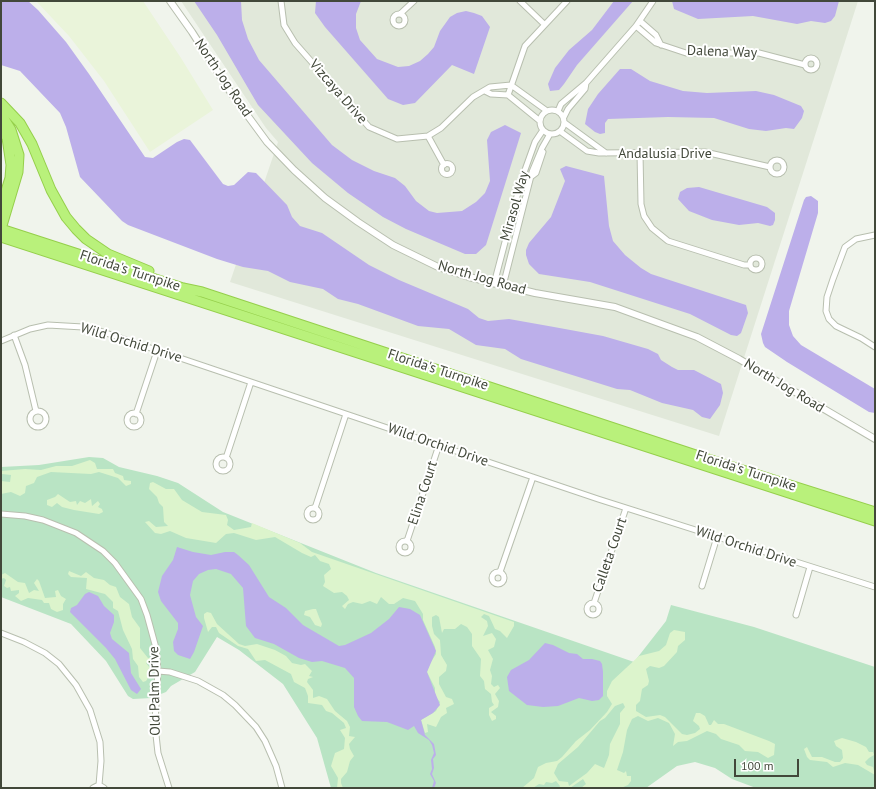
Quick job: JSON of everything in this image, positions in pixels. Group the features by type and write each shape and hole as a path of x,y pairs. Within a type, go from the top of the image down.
{"highway":[{"path":"1,103 20,123 32,144 51,190 66,217 86,239 102,251 120,260 202,292"},
{"path":"1,114 11,130 19,155 18,172 4,210"},
{"path":"1,128 7,138 11,165 1,229"},
{"name":"Florida's Turnpike","path":"1,229 183,288 202,292 717,462 875,512"},
{"name":"Florida's Turnpike","path":"1,237 875,521"}],"street":[{"name":"North Jog Road","path":"170,1 192,32 231,93 267,142 294,170 320,193 358,222 393,244 438,267 494,284 615,308 697,336 875,439"},
{"name":"Vizcaya Drive","path":"281,1 284,25 295,43 369,127 397,139 428,136 442,128 473,97 490,87 511,85"},
{"path":"400,14 414,1"},
{"path":"520,1 544,24"},
{"path":"508,95 526,46 544,24 567,1"},
{"path":"558,111 561,104 586,83 636,26 653,1"},
{"path":"640,21 656,35 661,45"},
{"name":"Dalena Way","path":"636,26 656,43 692,53 759,53 805,65"},
{"path":"564,117 568,109 585,89 586,83"},
{"path":"485,91 491,94 508,95 540,121 543,130 550,134 561,132 565,123 564,117 558,111 547,111 511,85"},
{"path":"540,121 542,115 547,111"},
{"name":"Andalusia Drive","path":"565,123 606,153"},
{"name":"Mirasol Way","path":"494,284 521,181 536,142 543,130"},
{"name":"Andalusia Drive","path":"561,132 587,151 606,153 705,152 770,167"},
{"name":"Mirasol Way","path":"503,286 522,208 532,176 536,173 545,142 550,134"},
{"path":"428,136 444,165"},
{"path":"640,153 642,210 652,228 668,241 744,266 750,265"},
{"path":"875,235 856,239 845,247 832,279 827,297 826,310 829,319 836,326 875,347"},
{"name":"Wild Orchid Drive","path":"1,341 30,329 48,325 83,327 626,508 875,587"},
{"path":"14,335 26,370 36,412"},
{"path":"136,414 157,351"},
{"path":"226,458 251,382"},
{"path":"315,508 346,414"},
{"name":"Elina Court","path":"407,541 439,445"},
{"path":"500,572 533,477"},
{"name":"Calleta Court","path":"594,603 626,508"},
{"name":"Old Palm Drive","path":"1,514 25,516 59,525 89,542 115,563 141,599 156,648 158,671 155,722 156,735 158,753 169,788"},
{"path":"702,586 717,537"},
{"path":"796,614 810,567"},
{"path":"1,633 24,642 45,653 59,664 76,685 90,710 100,742 101,786 93,788"},
{"path":"158,671 170,672 198,681 223,695 235,704 256,727 265,741 276,766 282,788"}],"shaded area":[{"path":"1,1 28,1 38,10 66,42 145,157 153,158 177,142 184,139 190,140 223,184 228,186 234,185 248,172 256,173 287,205 292,217 300,226 322,233 369,265 399,280 468,309 479,318 488,321 509,319 603,336 648,349 658,354 661,360 678,370 694,370 721,384 723,393 720,405 710,419 702,417 693,410 662,403 630,390 617,389 521,359 505,349 476,345 449,329 418,326 358,304 338,299 323,289 290,282 268,271 243,267 217,259 128,225 122,221 80,177 66,127 60,113 20,71 1,65"},
{"path":"36,1 143,1 213,110 150,152 104,81 69,36"},
{"path":"181,1 858,1 719,436 230,282 278,142 266,128"},
{"path":"194,1 241,1 242,20 248,39 259,60 332,145 352,160 374,171 395,178 405,186 416,201 429,211 437,213 462,211 476,202 485,193 490,181 487,140 491,132 505,125 521,133 486,245 476,254 465,254 406,229 383,217 348,193 312,163 258,105 217,35"},
{"path":"316,1 361,1 356,14 356,28 360,40 377,59 398,67 409,66 420,61 428,54 434,47 440,31 450,17 457,13 466,11 482,16 490,27 474,74 452,65 415,103 403,105 388,99 325,27 315,13"},
{"path":"614,1 633,1 577,65 559,90 550,91 548,84 555,68 569,50 592,30"},
{"path":"672,1 839,1 835,16 831,21 825,23 811,21 797,24 753,16 698,19 674,9"},
{"path":"620,69 631,69 650,81 683,91 707,93 756,91 774,95 801,106 804,111 802,118 794,129 786,128 766,131 749,129 714,118 668,117 608,119 605,123 605,133 600,134 585,124 588,109 598,94"},
{"path":"566,166 604,176 609,226 613,241 625,255 641,268 651,274 746,305 748,313 741,333 737,336 731,335 690,314 590,282 539,274 529,264 526,250 529,243 551,217 565,181 560,169"},
{"path":"699,187 767,207 775,213 773,225 770,226 758,223 739,225 712,220 689,211 678,199 680,192 687,188"},
{"path":"811,196 818,201 818,213 789,311 789,325 793,336 801,345 875,389 875,413 869,412 787,362 765,347 763,343 761,334 804,200 806,197"},
{"path":"89,457 103,458 119,467 157,476 178,483 223,512 376,573 634,662 666,621 671,605 754,627 875,667 875,788 756,788 732,779 715,768 695,762 677,766 646,788 331,788 317,738 283,684 239,650 217,637 195,672 171,686 166,692 151,698 133,699 128,696 106,661 71,624 1,597 1,467 39,465"},
{"path":"177,547 193,552 211,555 234,552 249,565 269,597 286,608 303,625 339,646 345,645 371,633 389,619 399,607 410,609 420,615 436,651 427,672 440,705 433,713 421,720 425,735 434,744 436,755 433,759 434,768 432,774 436,783 434,788 432,788 434,781 430,774 432,769 431,760 434,753 429,740 418,733 414,726 408,730 387,722 362,721 354,707 354,678 345,668 322,661 312,662 299,658 274,644 255,638 246,626 243,588 231,574 216,569 208,570 199,574 193,581 190,595 196,617 203,626 190,659 178,655 174,651 173,642 178,629 178,623 161,601 158,592 162,576 173,560"},
{"path":"89,592 98,596 104,606 114,615 114,622 110,633 112,639 129,653 131,673 141,689 137,694 131,690 115,659 70,612 71,608 77,605 85,594"},
{"path":"545,643 553,645 569,653 577,654 583,659 600,661 603,672 603,696 599,700 592,701 579,698 558,706 543,707 527,705 509,691 507,677 511,670 529,660"}],"sand":[{"path":"90,460 95,463 97,469 113,469 115,473 123,476 124,480 131,481 131,484 126,486 118,478 99,472 91,474 51,472 37,477 34,483 26,486 25,493 20,496 11,492 1,494 1,481 10,482 11,475 2,474 1,478 1,471 25,469 41,470 56,466 72,466"},
{"path":"153,482 166,489 174,489 182,500 202,512 226,515 228,520 227,525 234,530 251,527 252,523 300,543 312,552 514,622 514,626 507,638 500,631 495,629 489,616 484,614 481,617 487,621 488,626 483,636 492,633 496,639 494,647 488,650 493,659 490,670 492,676 491,684 494,687 498,685 500,688 495,694 499,701 498,707 491,712 496,716 496,719 492,721 489,715 489,708 494,705 491,694 485,689 484,681 480,676 481,659 472,646 472,634 467,627 461,624 455,629 444,629 442,633 439,617 436,615 432,617 434,634 440,640 441,655 447,665 446,671 439,677 439,684 446,697 452,699 454,704 446,708 447,713 441,717 436,727 427,724 428,732 425,733 421,720 436,711 440,702 435,696 435,688 427,672 429,665 436,654 435,647 423,620 423,614 415,601 403,598 394,604 389,604 381,597 377,604 370,601 362,604 353,602 348,604 345,609 342,606 349,600 347,596 342,592 334,593 323,586 325,582 324,575 331,569 329,564 320,561 315,555 311,557 302,553 275,537 256,540 234,533 226,534 216,543 186,538 170,531 161,534 155,533 145,522 149,521 156,527 168,526 164,522 163,507 159,503 157,497 149,489 150,483"},
{"path":"58,494 70,502 76,501 77,505 80,501 85,503 91,499 92,506 98,501 100,504 98,507 102,509 103,512 99,514 74,510 62,507 57,503 52,507 47,505 47,500"},
{"path":"69,571 81,576 86,572 94,578 104,580 110,585 116,587 120,597 129,604 132,617 140,628 140,648 148,658 156,658 156,660 146,663 150,668 147,673 150,675 146,681 143,682 139,677 138,666 133,659 132,649 123,630 118,611 113,608 113,602 105,594 86,589 87,578 71,577 68,574"},
{"path":"5,573 18,582 25,583 29,593 34,590 39,591 34,583 37,579 45,598 56,597 55,591 58,590 61,596 66,599 63,604 63,610 57,612 51,609 49,603 44,603 42,600 28,598 21,601 15,596 19,593 19,590 11,591 10,587 7,588 4,586 6,580 4,578 1,579 1,575"},
{"path":"316,609 322,624 321,627 315,625 310,617 304,615 305,611"},
{"path":"207,612 211,613 217,624 239,644 245,646 257,644 275,650 286,656 292,663 301,665 305,664 312,671 309,676 313,677 308,679 307,682 313,690 313,698 319,696 327,699 335,711 347,721 350,727 349,736 355,737 349,744 354,756 350,761 347,772 341,779 343,788 337,788 338,778 331,766 335,753 344,749 345,738 340,730 346,728 344,723 332,713 326,711 322,705 308,703 308,696 305,688 294,682 291,674 265,660 256,661 248,649 238,646 219,633 216,627 212,627 208,632 204,618 204,614"},
{"path":"674,630 685,632 685,640 678,646 677,652 664,666 659,668 650,666 646,669 649,681 648,685 642,689 640,701 636,705 636,711 646,717 660,715 665,717 682,734 687,735 695,733 700,729 699,726 693,721 696,713 700,713 705,716 709,725 711,725 714,720 718,724 724,724 775,744 774,755 768,758 758,752 745,751 739,745 721,739 716,734 707,731 687,741 678,742 673,746 675,734 669,723 658,718 648,721 638,716 632,719 627,730 623,752 617,770 624,773 626,771 627,776 631,776 631,781 628,785 621,788 581,788 586,784 583,779 570,788 559,788 560,786 556,781 552,783 546,782 544,785 539,784 533,788 522,788 534,778 538,767 546,763 557,761 576,741 590,730 607,712 612,704 607,696 607,691 612,681 639,656 659,651 666,645 670,633","holes":["623,703 625,707 620,713 620,724 610,744 609,755 604,768 595,764 587,773 569,786 568,782 559,781 554,773 558,764 578,747 615,706"]},
{"path":"842,738 856,742 866,747 869,752 873,752 874,755 865,762 867,765 873,767 875,775 858,765 845,763 833,767 827,762 810,760 807,757 804,749 807,747 812,757 822,757 835,762 840,762 843,758 842,750 836,746 834,741"}]}
